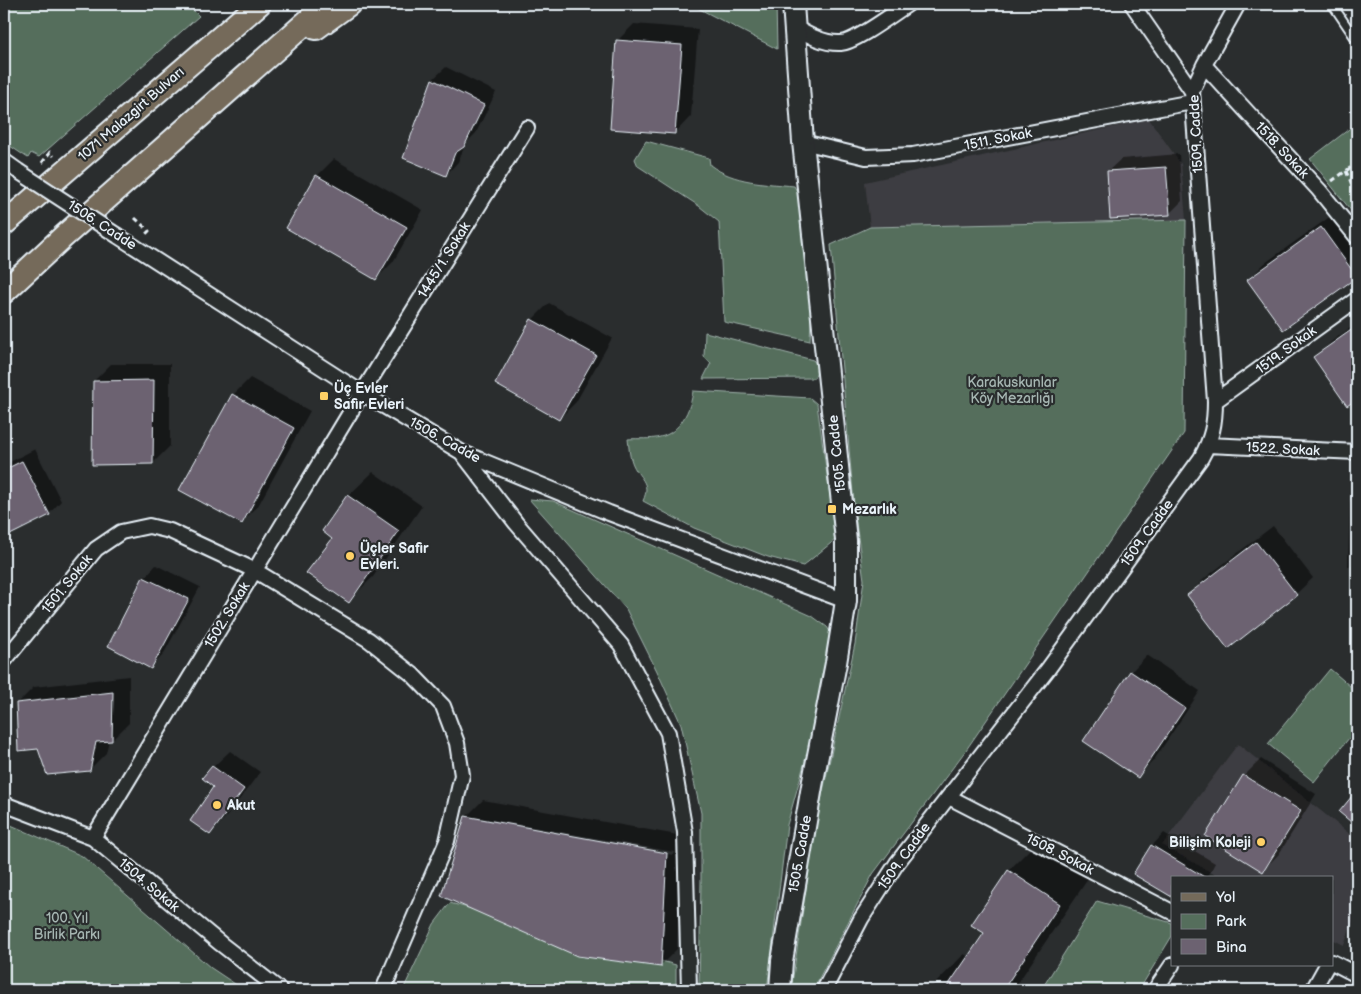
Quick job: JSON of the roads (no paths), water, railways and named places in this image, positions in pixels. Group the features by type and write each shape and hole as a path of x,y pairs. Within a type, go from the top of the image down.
{"main road":[{"name":"1071 Malazgirt Bulvarı","path":"4,224 259,4"},
{"path":"4,292 250,70 327,4"},
{"path":"250,70 328,20 349,4"}],"street":[{"name":"1505. Cadde","path":"780,990 782,961 846,600 846,540 803,142 793,4"},
{"path":"794,27 828,42 842,43 854,39 908,4"},
{"path":"1132,4 1192,96"},
{"name":"1509. Cadde","path":"824,990 861,919 897,863 1048,669 1201,458 1208,445 1213,431 1215,401 1192,96 1204,65 1238,4"},
{"name":"1518. Sokak","path":"1204,65 1319,190 1357,237"},
{"name":"1511. Sokak","path":"803,142 866,157 913,155 1192,96"},
{"name":"1445/1. Sokak","path":"362,393 527,128"},
{"name":"1506. Cadde","path":"4,161 362,393 461,452 609,513 846,600"},
{"name":"1519. Sokak","path":"1215,401 1357,299"},
{"name":"1502. Sokak","path":"93,838 362,393"},
{"name":"1522. Sokak","path":"1208,445 1357,452"},
{"path":"461,452 516,523 621,645 668,733 685,832 689,990"},
{"name":"1501. Sokak","path":"4,661 96,549 121,532 149,526 170,531 254,570 369,640 413,675 443,706 457,743 462,775 447,841 383,990"},
{"name":"1508. Sokak","path":"949,797 1171,911"},
{"name":"1504. Sokak","path":"4,804 93,838 221,944 280,990"},
{"path":"1334,963 1357,975"},
{"path":"1155,990 1171,966"},
{"path":"1313,990 1326,966"}],"lane":[{"path":"1332,4 1357,41"}],"place":[{"name":"Üç Evler Safir Evleri","path":"324,396"},
{"name":"Mezarlık","path":"832,509"},
{"name":"Üçler Safir Evleri.","path":"350,556"},
{"name":"Akut","path":"217,805"},
{"name":"Bilişim Koleji","path":"1261,842"}],"park label":[{"name":"Karakuskunlar Köy Mezarlığı","path":"1012,390"},
{"name":"100. Yıl Birlik Parkı","path":"67,926"}]}
